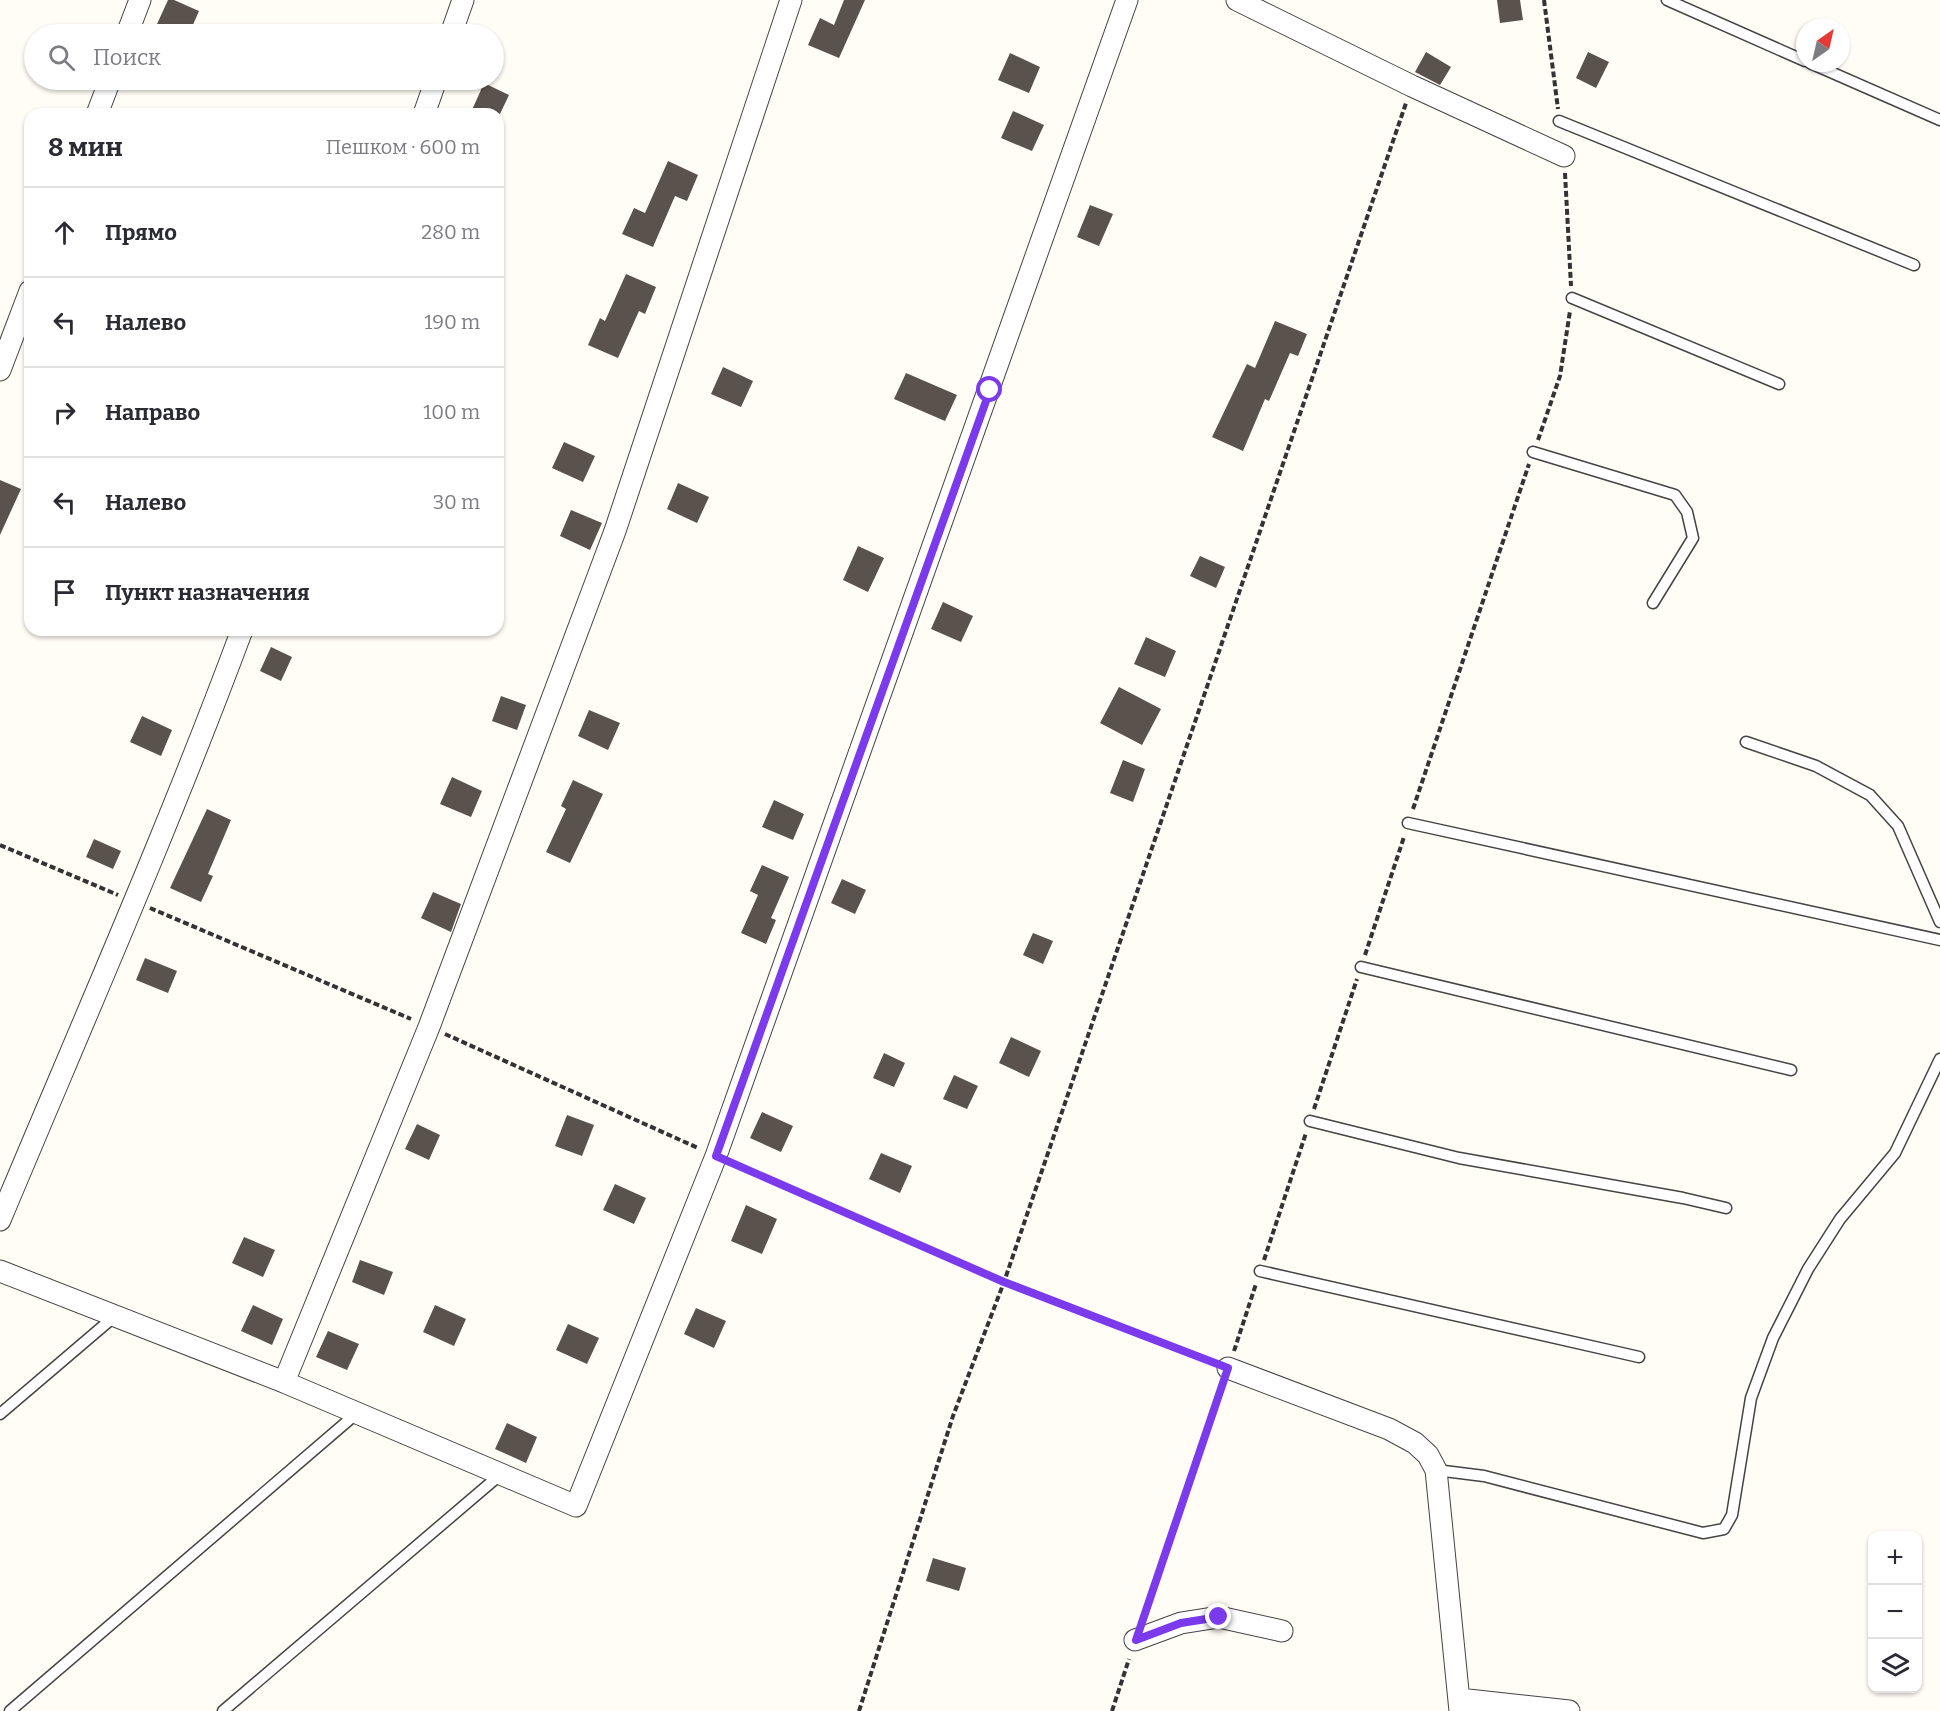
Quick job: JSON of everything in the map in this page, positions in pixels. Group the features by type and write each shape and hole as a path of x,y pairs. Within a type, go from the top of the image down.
{"street":[{"path":"131,24 140,0"},
{"path":"455,24 463,0"},
{"path":"284,1382 429,1027 615,531 791,0"},
{"path":"0,1271 284,1382 576,1506 716,1156 1127,0"},
{"path":"1237,0 1412,86 1564,156"},
{"path":"99,108 106,90"},
{"path":"426,108 432,90"},
{"path":"0,370 24,307"},
{"path":"0,1220 134,901 218,696 240,636"},
{"path":"1228,1368 1389,1429 1415,1443 1428,1455 1436,1470 1460,1705 1569,1711"},
{"path":"1136,1640 1181,1623 1219,1617 1282,1630"}],"lane":[{"path":"1667,0 1796,57"},
{"path":"1831,72 1940,120"},
{"path":"1559,121 1914,265"},
{"path":"1572,298 1779,384"},
{"path":"1533,452 1675,495 1687,512 1693,538 1653,603"},
{"path":"1746,742 1816,766 1870,795 1898,826 1940,922"},
{"path":"1408,823 1940,940"},
{"path":"1361,967 1791,1070"},
{"path":"1436,1470 1484,1476 1703,1533 1724,1529 1732,1515 1751,1398 1773,1338 1808,1269 1840,1219 1895,1153 1940,1059"},
{"path":"1310,1121 1459,1158 1726,1208"},
{"path":"1260,1271 1638,1357"},
{"path":"0,1414 115,1316"},
{"path":"10,1711 357,1413"},
{"path":"223,1711 501,1474"}],"path":[{"path":"1544,0 1559,121"},
{"path":"859,1711 953,1416 1004,1282 1412,86"},
{"path":"1112,1711 1408,823 1560,376 1572,298 1564,156"},
{"path":"0,845 429,1027 1004,1282 1228,1368"}],"building":[{"path":"168,0 174,0 199,11 193,24 157,24"},
{"path":"844,0 865,0 839,58 808,45 820,18 834,25"},
{"path":"1497,0 1520,0 1523,20 1500,23"},
{"path":"1426,52 1451,67 1440,85 1415,72"},
{"path":"1588,52 1609,62 1596,88 1576,78"},
{"path":"1010,53 1040,67 1029,93 998,80"},
{"path":"481,90 499,90 509,95 503,108 473,108"},
{"path":"1013,111 1044,125 1032,151 1001,138"},
{"path":"668,161 698,175 687,201 675,196 653,247 622,234 634,208 645,213"},
{"path":"1090,205 1113,214 1099,246 1077,237"},
{"path":"626,274 656,287 645,314 639,311 618,358 588,345 600,318 605,321"},
{"path":"1275,321 1307,334 1298,356 1290,353 1269,401 1265,399 1243,451 1212,437 1247,364 1255,368"},
{"path":"723,367 753,381 741,407 711,394"},
{"path":"906,373 957,395 945,421 894,399"},
{"path":"564,442 595,456 583,482 552,468"},
{"path":"0,480 21,489 0,535"},
{"path":"678,483 709,497 697,523 667,509"},
{"path":"571,510 602,523 590,550 560,536"},
{"path":"858,546 884,558 868,592 843,580"},
{"path":"1200,556 1225,567 1216,588 1190,576"},
{"path":"943,602 973,616 961,642 931,629"},
{"path":"1146,637 1176,651 1165,677 1134,664"},
{"path":"271,647 292,657 281,681 260,671"},
{"path":"1119,687 1161,709 1142,745 1100,723"},
{"path":"501,696 526,705 517,730 492,721"},
{"path":"589,710 620,723 608,750 578,736"},
{"path":"142,716 172,730 161,756 130,742"},
{"path":"1123,760 1145,769 1133,802 1110,793"},
{"path":"452,777 482,791 471,817 440,804"},
{"path":"573,780 603,794 570,863 546,852 566,809 561,806"},
{"path":"774,800 804,814 793,840 762,827"},
{"path":"207,809 231,820 208,874 213,876 201,902 170,888"},
{"path":"94,839 121,851 113,869 86,857"},
{"path":"762,865 789,877 771,918 776,920 766,944 741,933 758,895 750,891"},
{"path":"842,879 866,890 855,914 831,903"},
{"path":"433,892 461,904 451,932 421,918"},
{"path":"1033,933 1053,941 1043,964 1023,955"},
{"path":"145,958 177,971 168,993 136,980"},
{"path":"1011,1037 1041,1051 1029,1077 999,1063"},
{"path":"884,1053 905,1063 894,1087 873,1078"},
{"path":"954,1075 978,1086 967,1109 943,1099"},
{"path":"762,1112 793,1126 781,1152 750,1138"},
{"path":"567,1115 594,1125 582,1156 555,1146"},
{"path":"417,1124 440,1135 429,1160 405,1149"},
{"path":"881,1153 912,1166 900,1193 869,1179"},
{"path":"615,1184 646,1198 634,1224 603,1210"},
{"path":"746,1205 777,1219 762,1254 731,1241"},
{"path":"244,1237 275,1250 263,1277 232,1263"},
{"path":"360,1260 393,1272 384,1295 352,1282"},
{"path":"253,1305 283,1319 272,1345 241,1331"},
{"path":"435,1305 466,1319 454,1346 423,1332"},
{"path":"696,1308 726,1321 714,1348 684,1334"},
{"path":"568,1324 599,1338 587,1364 556,1350"},
{"path":"328,1331 359,1344 347,1370 316,1357"},
{"path":"507,1423 537,1437 526,1463 495,1449"},
{"path":"933,1558 966,1568 959,1591 926,1581"}],"route":[{"path":"990,390 716,1156 1004,1282 1228,1368 1136,1640 1181,1623 1219,1617"}]}
